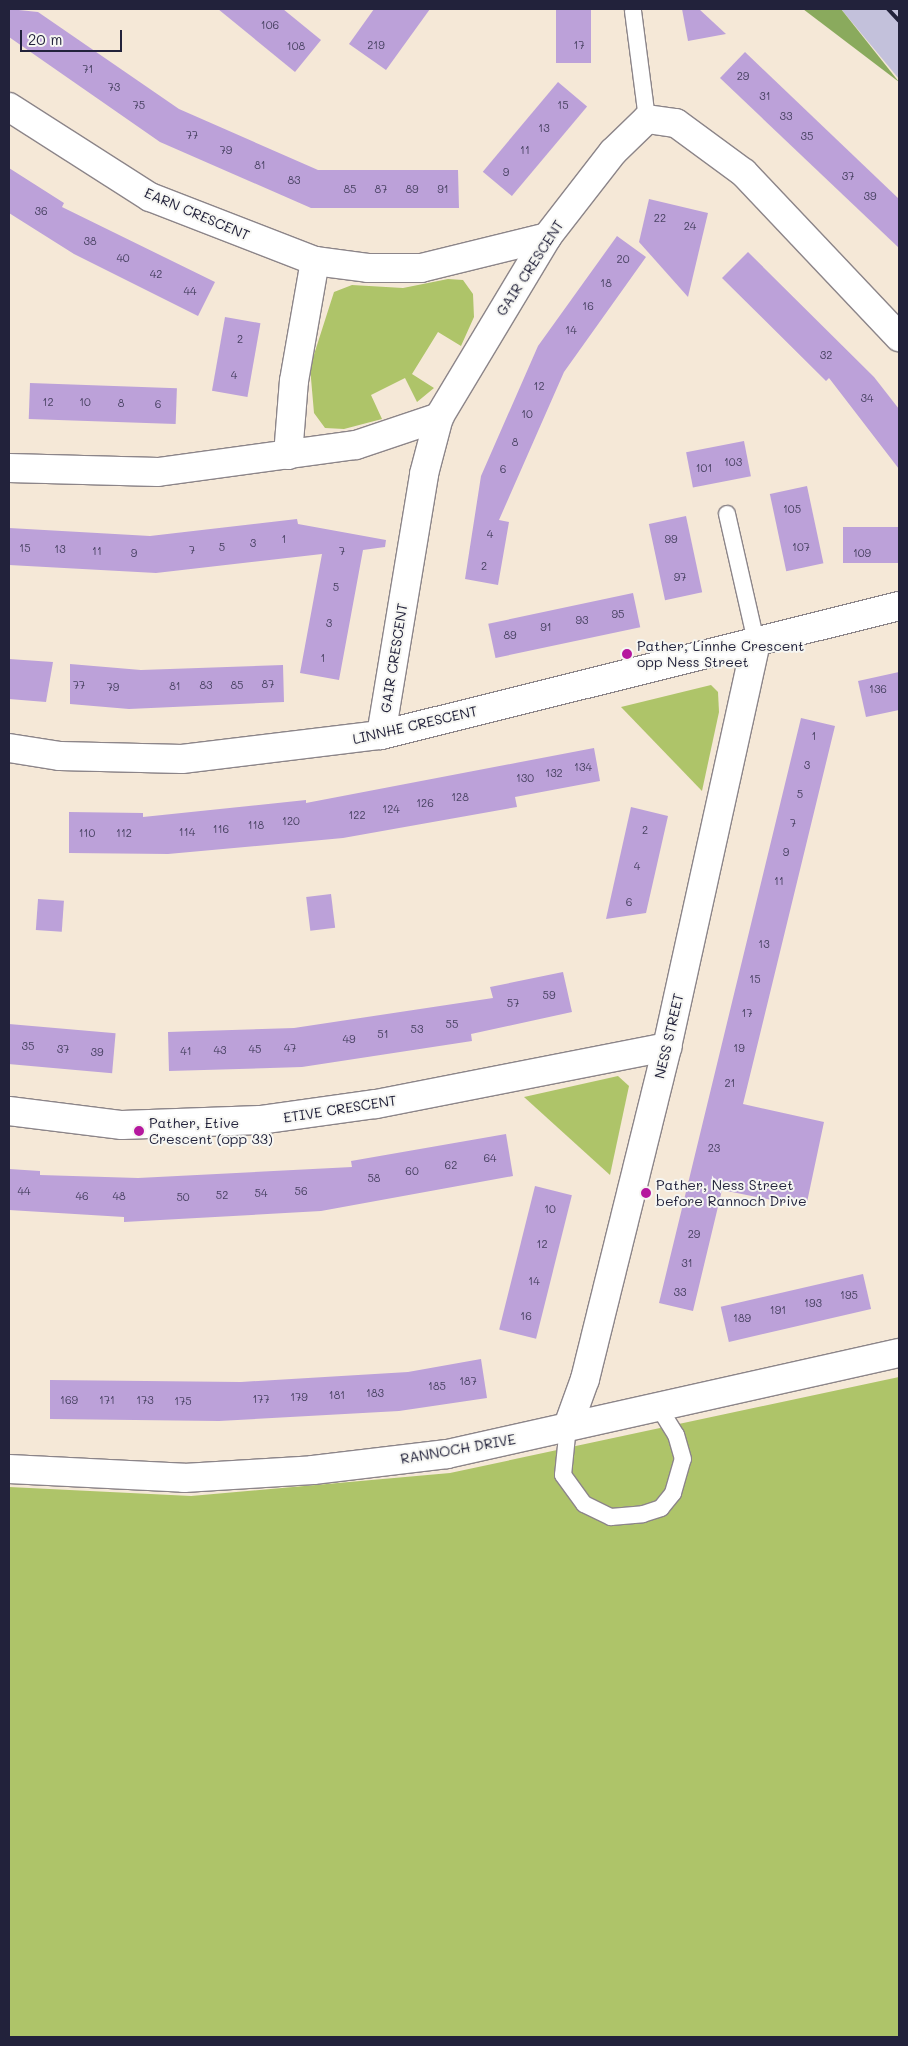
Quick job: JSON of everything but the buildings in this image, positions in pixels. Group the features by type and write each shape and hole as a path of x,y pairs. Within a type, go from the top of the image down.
{"street":[{"name":"EARN CRESCENT","path":"9,107 150,196 315,261 368,268 421,268 547,237"},
{"name":"GAIR CRESCENT","path":"381,735 424,474 439,417 547,237 613,152 647,119"},
{"path":"647,119 676,123 744,173 899,337"},
{"path":"288,455 294,381 315,261"},
{"path":"9,468 158,472 356,445 439,417"},
{"name":"LINNHE CRESCENT","path":"9,748 60,756 182,759 381,735 899,606"},
{"name":"NESS STREET","path":"568,1426 585,1379 667,1046 756,642"},
{"name":"ETIVE CRESCENT","path":"9,1111 122,1125 260,1120 376,1104 667,1046"},
{"name":"RANNOCH DRIVE","path":"9,1469 115,1478 313,1470 447,1454 568,1426 660,1408 899,1353"}],"lane":[{"path":"633,11 647,119"},
{"path":"727,514 756,642"},
{"path":"568,1426 563,1475 584,1504 612,1517 642,1514 661,1508 673,1493 682,1459 676,1435 660,1408"}],"shaded area":[{"path":"841,9 899,9 899,79"}],"green space":[{"path":"803,9 841,9 899,82"},
{"path":"448,279 463,280 473,294 474,317 461,346 438,332 412,374 434,388 417,402 405,378 371,395 382,419 344,429 325,428 314,413 310,367 334,292 352,285 403,288"},
{"path":"711,685 718,692 719,712 702,791 621,707"},
{"path":"618,1076 629,1086 610,1175 524,1097"},
{"path":"899,1377 899,2037 9,2037 9,1487 191,1496 450,1473"}],"railway":[{"path":"888,9 899,21"}],"place":[{"name":"Pather, Linnhe Crescent opp Ness Street","path":"627,654"},
{"name":"Pather, Etive Crescent (opp 33)","path":"139,1131"},
{"name":"Pather, Ness Street before Rannoch Drive","path":"646,1193"}]}
